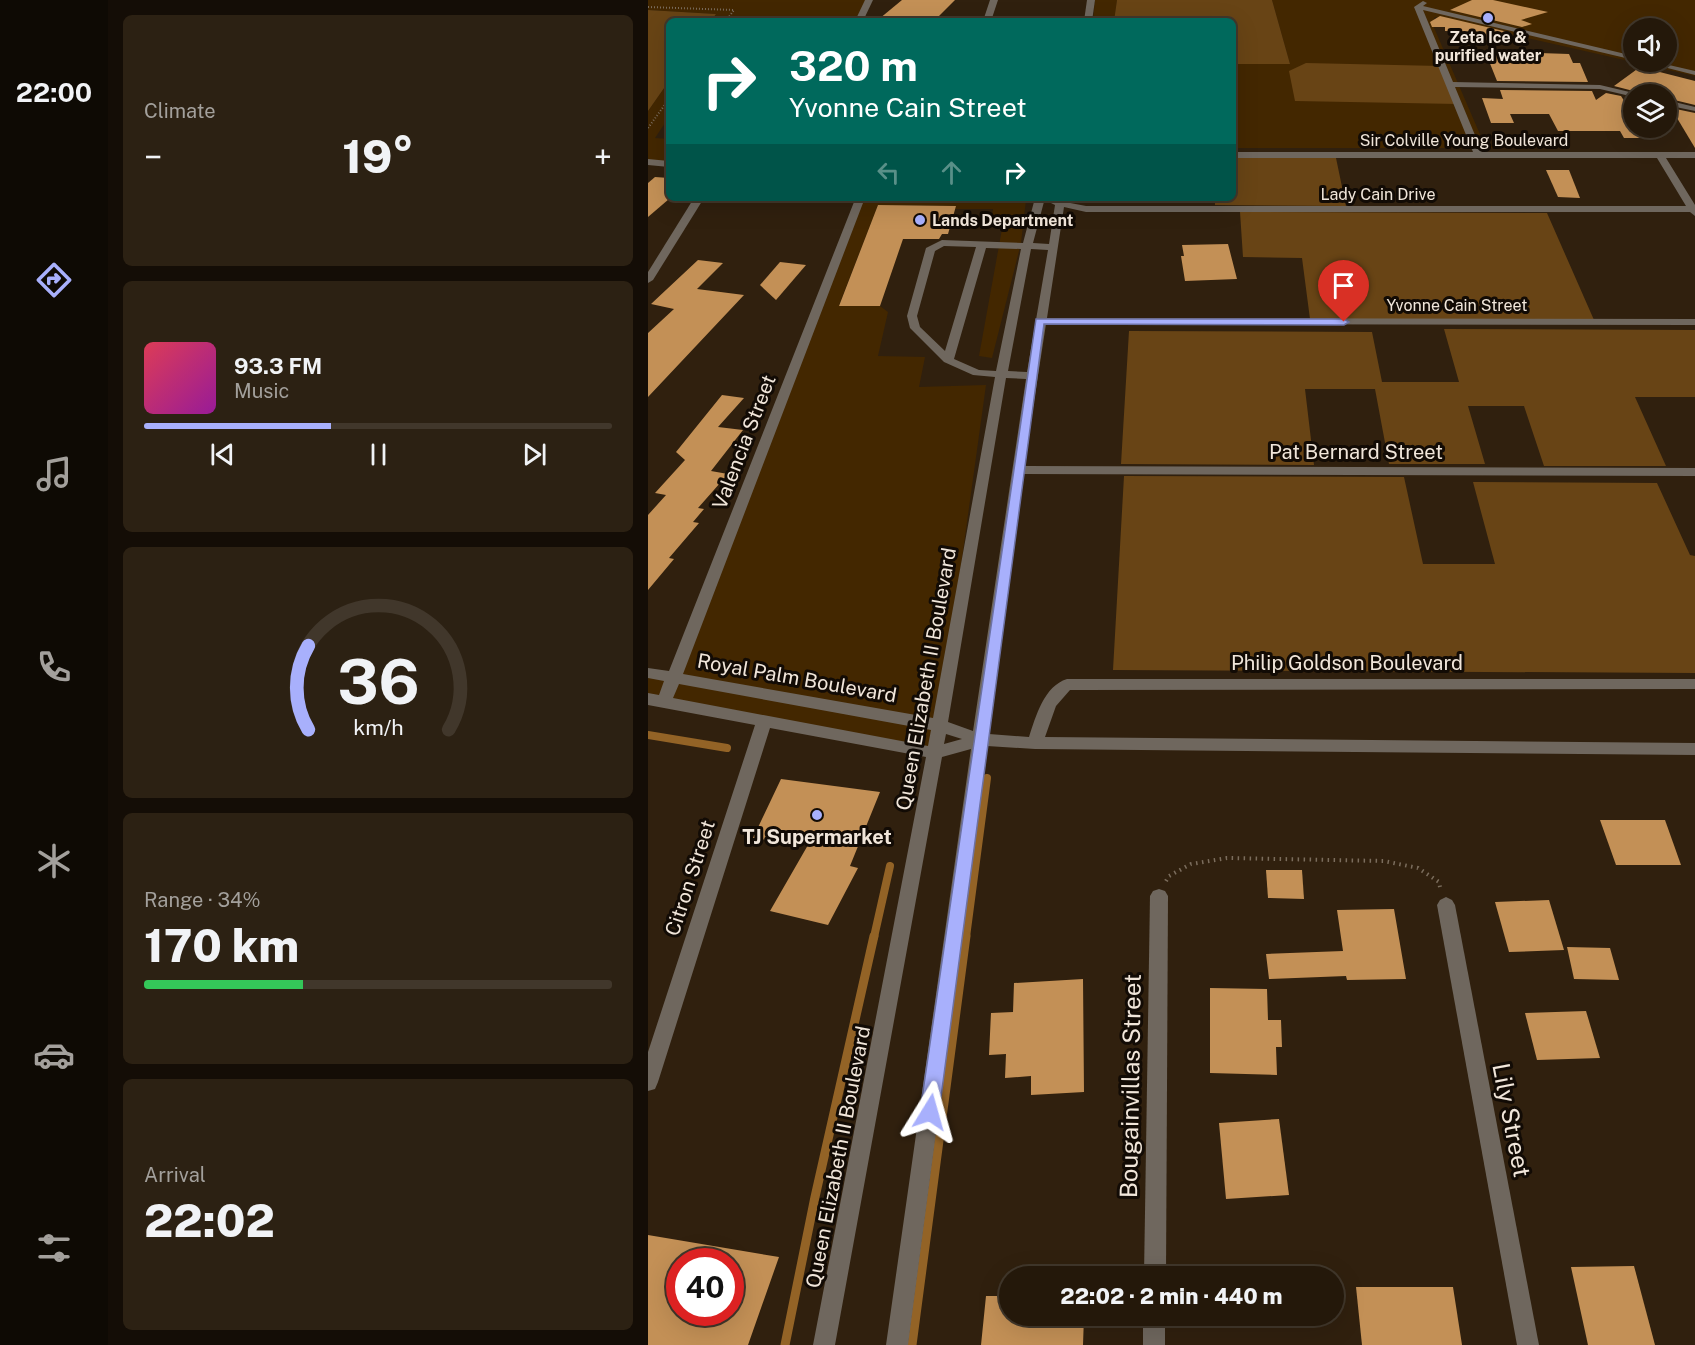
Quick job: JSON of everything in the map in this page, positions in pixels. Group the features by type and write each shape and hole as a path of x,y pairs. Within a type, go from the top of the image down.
{"street":[{"path":"860,18 869,0"},
{"path":"988,18 994,0"},
{"path":"1088,18 1091,0"},
{"path":"1418,7 1428,0"},
{"path":"1418,7 1623,55"},
{"path":"1418,7 1479,154"},
{"path":"1677,69 1695,73"},
{"path":"1450,84 1600,87 1623,92"},
{"path":"1677,105 1695,109"},
{"name":"Sir Colville Young Boulevard","path":"1236,154 1695,155"},
{"path":"1660,155 1694,211"},
{"path":"648,162 666,164"},
{"path":"648,280 697,201"},
{"name":"Valencia Street","path":"664,702 859,201"},
{"name":"Queen Elizabeth II Boulevard","path":"824,1345 935,753 938,724 1001,376 1027,246 1039,201"},
{"path":"897,1345 1017,470 1061,201"},
{"name":"Lady Cain Drive","path":"1061,201 1086,209 1694,211"},
{"path":"1032,376 977,373 948,360 915,328 912,316 930,250 942,243 1054,247"},
{"path":"948,360 982,244"},
{"name":"Yvonne Cain Street","path":"1040,321 1695,322"},
{"name":"Pat Bernard Street","path":"1017,470 1695,472"},
{"name":"Royal Palm Boulevard","path":"648,673 938,724 981,740"},
{"name":"Philip Goldson Boulevard","path":"1035,743 1055,693 1067,685 1695,684"},
{"path":"648,699 935,753 981,740 1035,743 1695,749"},
{"name":"Citron Street","path":"648,1082 764,721"},
{"name":"Bougainvillas Street","path":"1155,1266 1159,896"},
{"name":"Lily Street","path":"1446,905 1528,1345"},
{"path":"1154,1326 1154,1345"}],"path":[{"path":"648,7 734,10 728,18"},
{"path":"648,128 666,103"},
{"path":"1159,896 1169,876 1191,864 1218,860 1384,861 1418,868 1439,882 1446,905"}],"shaded area":[{"path":"648,0 869,0 860,18 713,18 716,14 648,10"},
{"path":"1095,0 1117,0 1114,18 1093,18"},
{"path":"1117,0 1272,0 1290,64 1236,64 1236,18 1114,18"},
{"path":"1272,0 1695,0 1695,76 1677,72 1677,18 1623,18 1623,60 1435,17 1432,23 1482,139 1495,148 1236,148 1236,64 1290,64"},
{"path":"648,10 716,14 713,18 666,18 666,85 648,111"},
{"path":"1306,63 1440,66 1458,104 1295,101 1289,71"},
{"path":"666,85 666,122 655,138 666,139 666,164 648,161 648,111"},
{"path":"1236,157 1336,158 1346,206 1215,205 1215,201 1236,201"},
{"path":"862,201 1026,201 1021,243 992,358 979,356 1004,218 992,216 993,209 878,205 839,305 880,306 888,312 878,356 925,357 919,387 986,385 935,753 648,699 648,673 674,677"},
{"path":"1240,212 1547,213 1594,320 1310,319 1302,258 1243,257"},
{"path":"1444,329 1695,330 1695,397 1635,397 1666,466 1544,466 1524,406 1468,406 1485,464 1389,464 1375,389 1305,389 1314,465 1121,464 1129,331 1372,332 1382,382 1459,382"},
{"path":"1124,476 1404,477 1423,564 1495,564 1473,482 1657,483 1690,555 1695,556 1695,673 1113,670"}],"building":[{"path":"902,0 955,0 937,18 880,18"},
{"path":"1472,0 1493,0 1548,12 1521,20 1532,24 1522,27 1450,10"},
{"path":"1440,16 1508,32 1477,44 1473,32 1445,31 1445,27 1432,27 1430,22"},
{"path":"1485,51 1569,54 1573,63 1580,63 1588,82 1497,81"},
{"path":"1633,72 1660,72 1695,81 1695,105 1677,101 1677,84 1623,84 1623,88 1614,86"},
{"path":"1500,90 1592,91 1596,100 1606,93 1621,96 1623,99 1623,136 1620,131 1558,131 1549,114 1510,114 1514,123 1491,123 1482,98 1503,99"},
{"path":"1677,109 1695,113 1695,148 1677,118"},
{"path":"1546,170 1569,170 1580,198 1558,197"},
{"path":"655,177 666,178 667,201 648,217 648,183"},
{"path":"878,205 956,206 948,234 942,234 939,239 903,239 880,306 839,306"},
{"path":"1228,244 1237,279 1185,281 1181,256 1184,256 1182,245"},
{"path":"698,260 723,263 697,289 744,295 648,397 648,333 674,309 651,304"},
{"path":"780,262 806,265 776,300 760,285"},
{"path":"722,395 744,398 718,427 743,430 711,471 728,474 698,508 704,509 693,522 699,523 669,558 674,559 648,590 648,515 666,495 655,493 685,460 676,452"},
{"path":"781,779 880,792 850,866 858,868 828,925 770,911 808,845 753,838"},
{"path":"1600,820 1665,820 1681,865 1616,865"},
{"path":"1266,870 1302,870 1304,899 1268,898"},
{"path":"1549,900 1564,950 1509,952 1495,902"},
{"path":"1394,909 1406,979 1347,980 1346,976 1269,979 1266,954 1343,951 1337,910"},
{"path":"1567,947 1610,948 1619,980 1574,979"},
{"path":"1083,979 1084,1092 1031,1095 1031,1076 1005,1078 1006,1054 989,1055 991,1013 1013,1012 1014,983"},
{"path":"1210,988 1267,989 1268,1020 1281,1020 1282,1047 1276,1047 1277,1075 1210,1073"},
{"path":"1586,1011 1600,1058 1537,1060 1525,1013"},
{"path":"1279,1119 1289,1195 1226,1199 1219,1123"},
{"path":"648,1235 725,1248 666,1248 666,1326 744,1326 744,1251 779,1257 748,1345 648,1345"},
{"path":"1634,1266 1655,1345 1588,1345 1571,1267"},
{"path":"1356,1287 1453,1287 1462,1345 1362,1345"},
{"path":"986,1296 999,1296 999,1326 1084,1326 1083,1345 981,1345"}],"waterway":[{"path":"648,735 727,748"},
{"path":"966,937 987,778"},
{"path":"874,937 890,866"},
{"path":"785,1345 815,1197 874,936"},
{"path":"912,1345 966,936"}],"place":[{"name":"Zeta Ice & purified water","path":"1488,18"},
{"name":"Lands Department","path":"920,220"},
{"name":"TJ Supermarket","path":"817,815"}],"route":[{"path":"930,1112 1017,470 1040,321 1344,322"}]}
